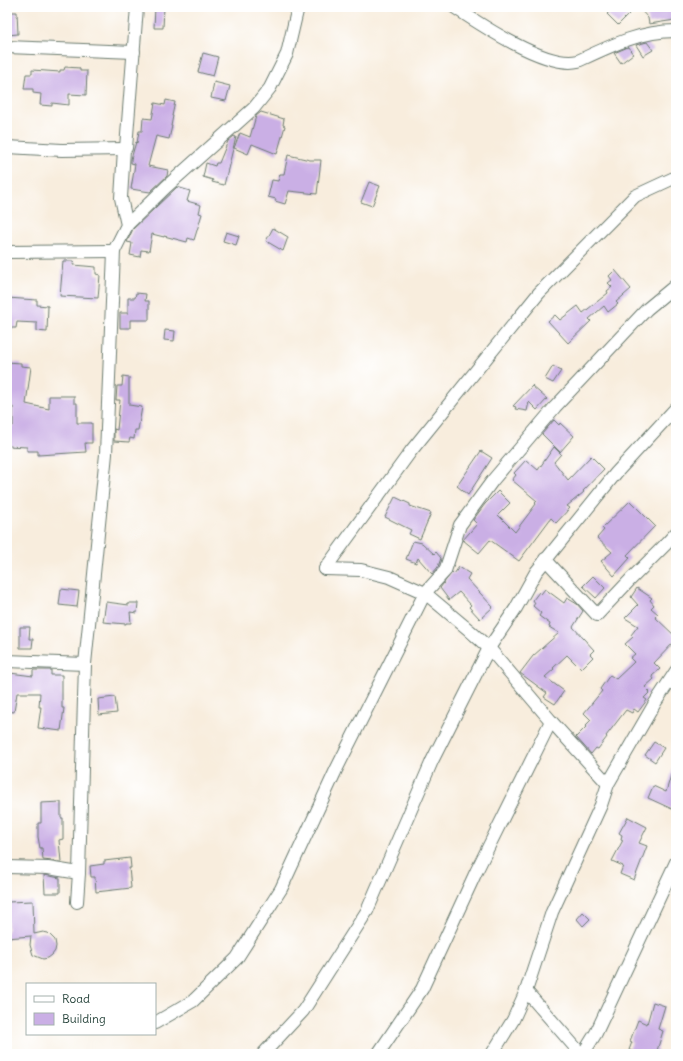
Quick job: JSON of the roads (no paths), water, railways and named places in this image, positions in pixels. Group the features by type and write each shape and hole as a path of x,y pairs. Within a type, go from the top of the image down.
{"street":[{"path":"126,225 121,198 137,7"},
{"path":"77,902 85,664 106,454 114,251 126,225 254,108 270,88 287,54 298,7"},
{"path":"454,7 492,31 524,48 558,61 570,63 578,61 628,39 662,31 676,31"},
{"path":"7,47 134,52"},
{"path":"7,147 62,150 124,149"},
{"path":"608,784 551,721 489,648 425,593 389,576 361,570 325,569 411,451 539,293 635,196 676,178"},
{"path":"7,252 114,251"},
{"path":"156,1022 193,1001 237,958 282,889 336,770 425,593 445,571 460,525 494,480 555,407 646,309 676,285"},
{"path":"263,1054 303,1010 367,911 432,761 489,648 516,608 536,572 616,473 676,408"},
{"path":"545,559 597,615 676,533"},
{"path":"7,661 85,664"},
{"path":"492,1054 513,1020 526,991 552,912 601,806 608,784 655,703 676,671"},
{"path":"378,1054 422,989 476,872 551,721"},
{"path":"526,991 582,1054 596,1033 676,862"},
{"path":"7,867 48,868 79,873"}]}
